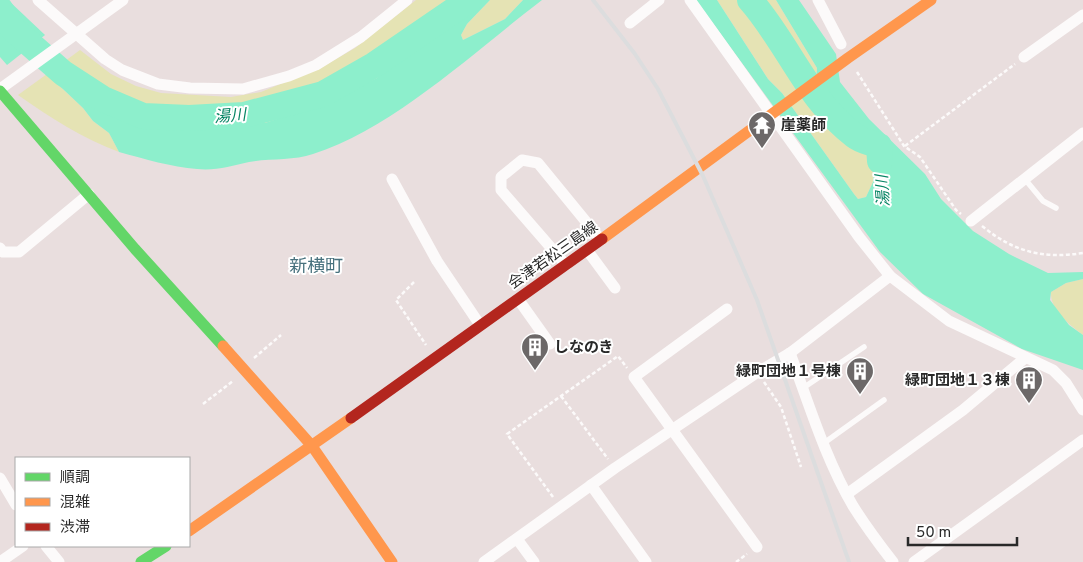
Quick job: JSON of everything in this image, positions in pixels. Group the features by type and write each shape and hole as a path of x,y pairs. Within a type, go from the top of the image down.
{"main road":[{"name":"会津若松三島線","path":"190,530 588,250 846,59 931,0"},
{"path":"1,88 89,194 312,446 392,562"},
{"path":"141,562 164,547"}],"street":[{"path":"38,0 70,36 122,70 158,84 190,88 243,89 288,76 316,65 361,37 407,0"},
{"path":"1,88 70,36 123,0"},
{"path":"630,23 659,0"},
{"path":"690,0 726,48 859,238 890,276 949,321 1053,370 1066,383 1083,410"},
{"path":"818,0 842,44"},
{"path":"1024,57 1083,15"},
{"path":"971,221 1083,133"},
{"path":"566,265 501,190 501,177 522,160 538,163 601,240"},
{"path":"392,179 437,261 480,325"},
{"path":"0,248 3,252 19,252 89,194"},
{"path":"588,250 615,288"},
{"path":"484,562 590,485 758,372 790,353 890,276"},
{"path":"518,299 550,344"},
{"path":"727,310 634,377 757,547"},
{"path":"790,353 824,443 847,494 872,535 893,562"},
{"path":"847,494 963,410 1025,358"},
{"path":"914,562 1083,440"},
{"path":"0,478 15,503"},
{"path":"590,485 646,562"},
{"path":"517,538 534,562"},
{"path":"0,562 22,547"},
{"path":"47,547 59,562"}],"lane":[{"path":"1024,178 1043,201 1056,208"},
{"path":"803,388 864,347"},
{"path":"824,443 884,400"}],"path":[{"path":"904,146 1024,57"},
{"path":"846,59 904,146 920,158 956,210 1000,240 1022,250 1048,256 1083,253"},
{"path":"414,282 396,300 434,357"},
{"path":"203,404 245,369 281,335"},
{"path":"560,507 506,434 618,356 634,377"},
{"path":"758,372 780,407 801,467"},
{"path":"561,396 615,468"}],"shaded area":[{"path":"416,0 455,0 377,78 327,102 265,123 192,124 149,122 120,112 61,64 80,50 111,74 136,86 161,93 231,97 261,92 324,66 355,48"},
{"path":"490,0 523,0 505,19 463,40 461,35 467,24"},
{"path":"717,0 776,0 817,68 815,99 840,108 852,119 875,165 873,182 866,197 858,199 854,194 782,93 768,79"},
{"path":"47,74 83,108 93,121 109,133 119,152 67,127 18,95"},
{"path":"1083,279 1083,335 1057,311 1051,292 1066,283"}],"water":[{"path":"0,0 8,0 45,35 7,65 0,57"},
{"path":"455,0 490,0 467,24 461,35 463,40 505,19 523,0 542,0 433,86 374,126 343,142 298,158 257,161 223,168 204,169 168,165 119,152 109,133 93,121 83,108 47,74 61,64 120,112 149,122 192,124 265,123 327,102 377,78"},
{"path":"696,0 717,0 768,79 782,93 854,194 858,199 866,197 873,182 875,165 852,119 840,108 815,99 817,68 776,0 799,0 836,54 840,82 869,119 925,174 941,199 973,231 1009,254 1048,273 1083,272 1083,279 1066,283 1051,292 1050,300 1069,325 1083,335 1083,370 1022,349 923,294 880,252"}],"waterway":[{"name":"湯川","path":"0,9 14,30 63,73 103,99 143,116 189,118 244,115 323,94 374,65 469,0"},
{"name":"湯川","path":"750,0 776,34 824,106 855,136 863,141 879,146 880,161"}],"railway":[{"path":"593,0 635,54 658,89 703,176 757,300 849,562"}],"traffic: fast":[{"path":"0,91 135,249 223,346"},
{"path":"141,562 164,547"}],"traffic: slow":[{"path":"602,239 848,58 931,0"},
{"path":"223,346 312,446 392,562"},
{"path":"190,530 351,418"}],"traffic: jam":[{"path":"351,418 602,239"}],"place":[{"name":"崖薬師","path":"762,149"},
{"name":"しなのき","path":"535,371"},
{"name":"緑町団地１号棟","path":"860,395"},
{"name":"緑町団地１３棟","path":"1029,404"}],"district":[{"name":"新横町","path":"316,266"}]}
